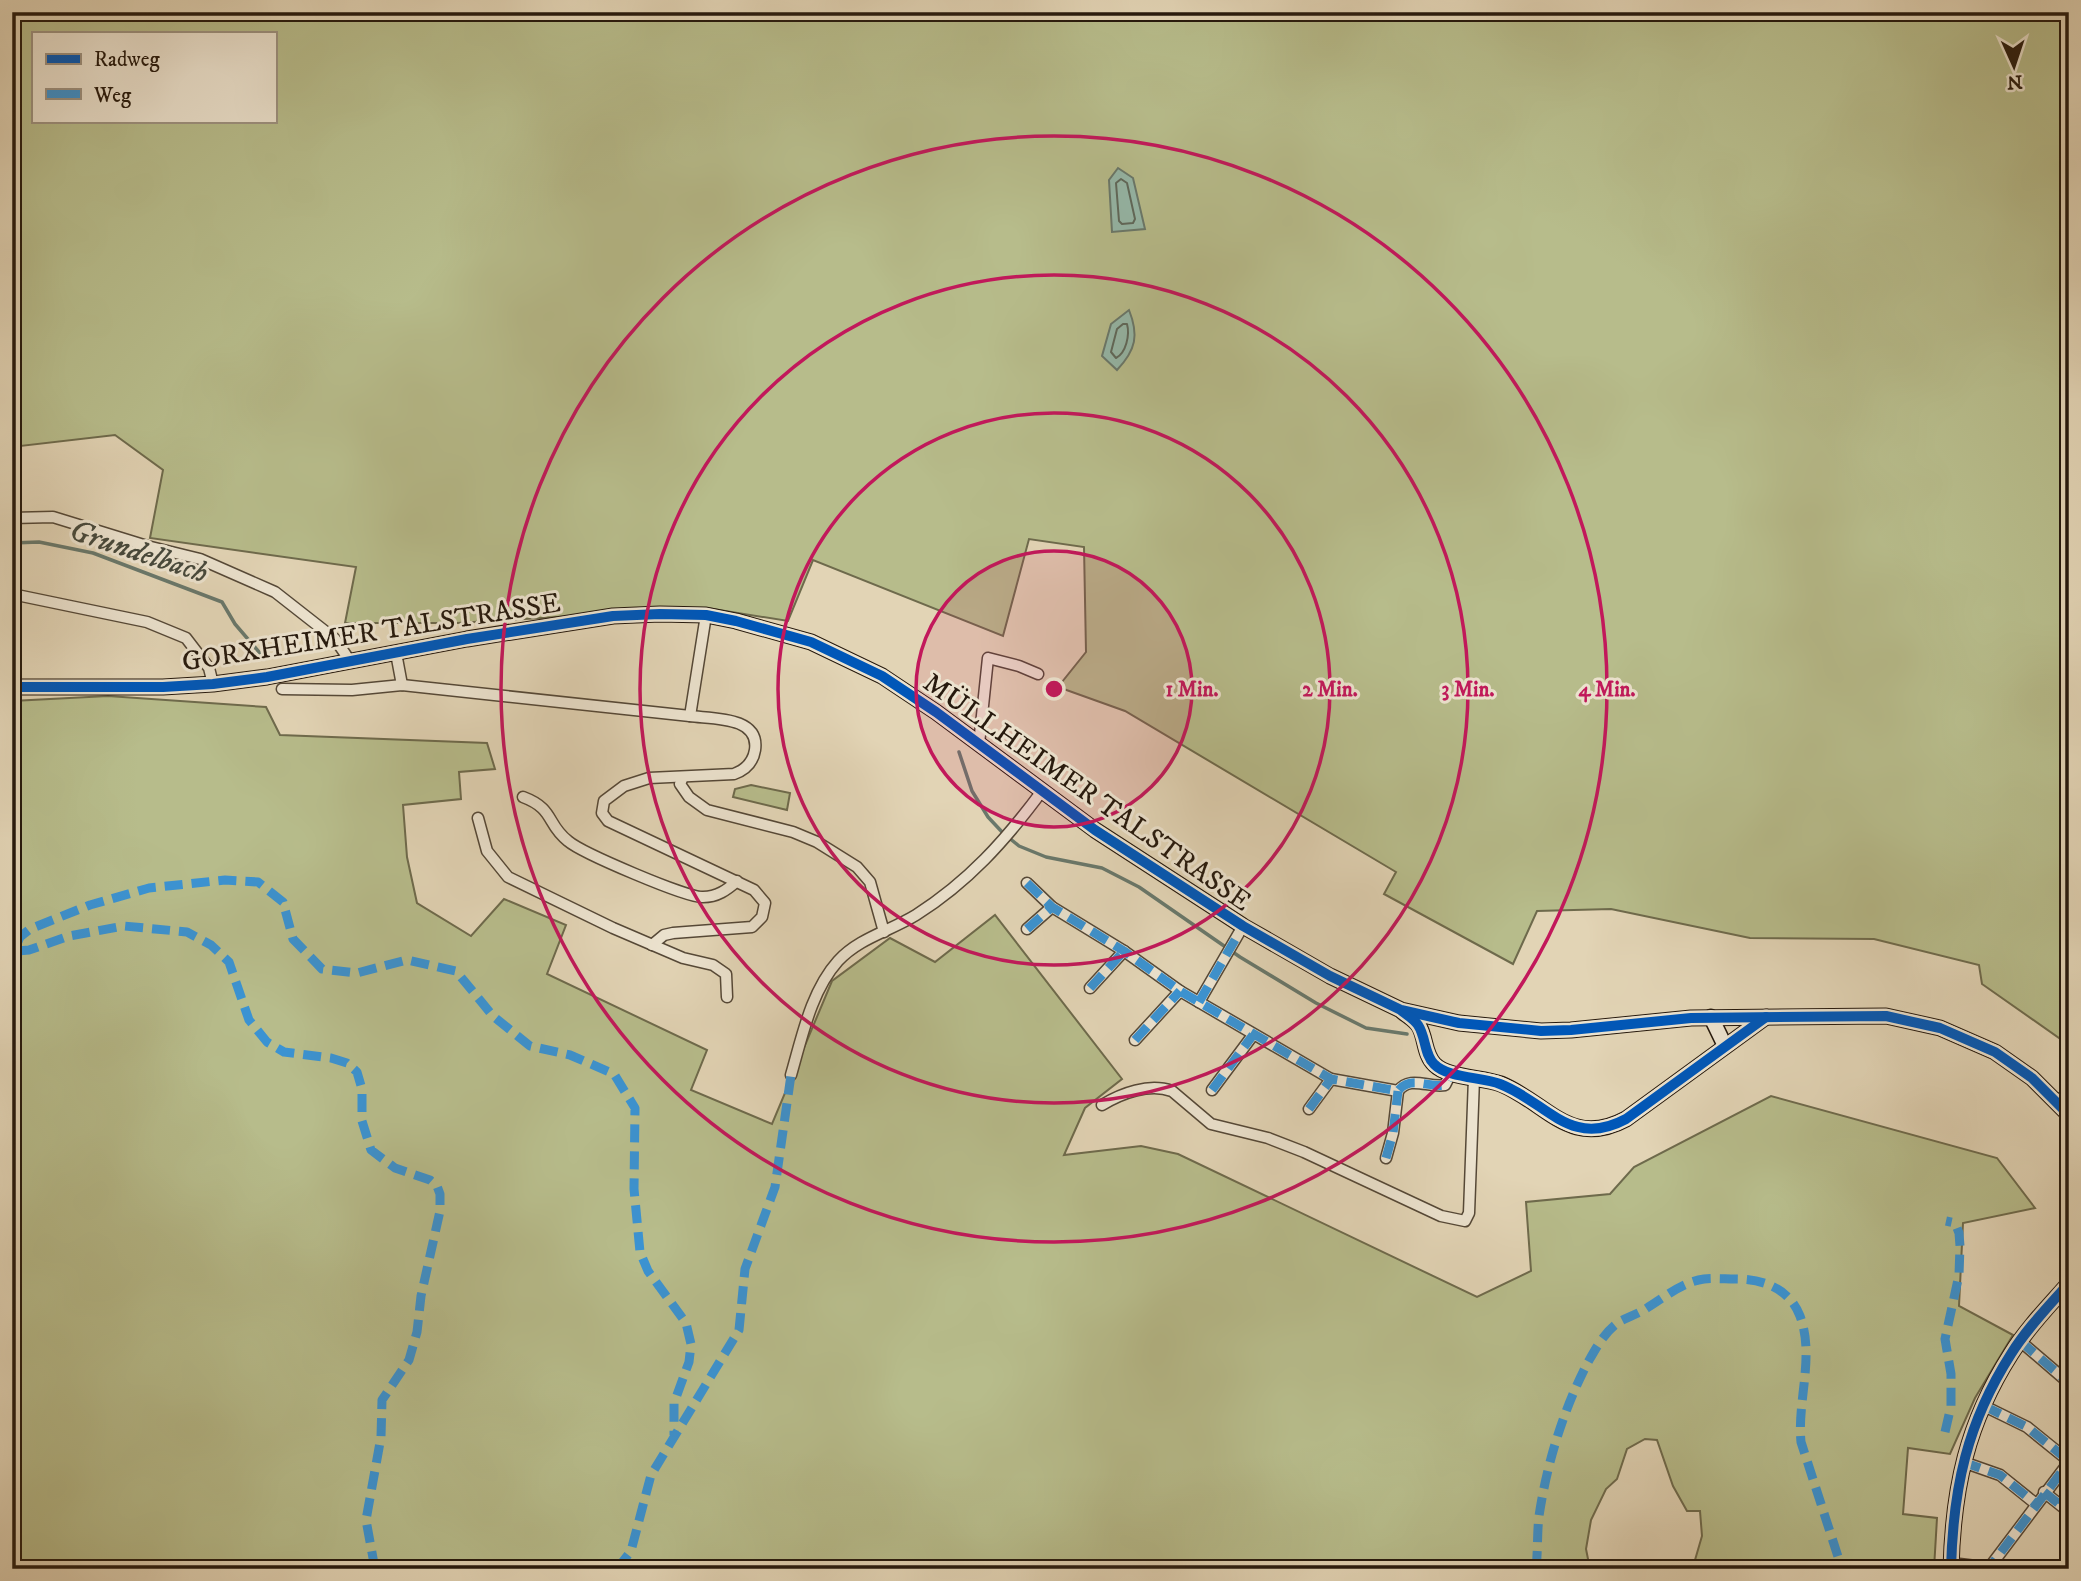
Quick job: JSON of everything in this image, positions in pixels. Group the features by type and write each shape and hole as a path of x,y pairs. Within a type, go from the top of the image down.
{"main road":[{"name":"GORXHEIMER TALSTRASSE","path":"12,687 163,687 213,684 267,677 613,616 706,615 736,621"},
{"name":"MÜLLHEIMER TALSTRASSE","path":"736,621 811,642 865,667 936,712 1095,830 1243,926 1330,976 1401,1010 1459,1023 1541,1031 1711,1017 1886,1016 1920,1022 1958,1035 2003,1057 2062,1098 2069,1115"},
{"path":"1401,1010 1414,1020 1432,1063 1442,1070 1511,1089 1564,1124 1598,1130 1626,1119 1766,1017"},
{"path":"1711,1017 1725,1046"},
{"path":"1422,1034 1437,1018"},
{"path":"1951,1566 1957,1490 1963,1462 1984,1406 1998,1376 2020,1341 2069,1283"}],"street":[{"path":"12,518 53,517 200,559 275,592 335,639 350,661"},
{"path":"12,594 147,622 186,638 209,668 213,684"},
{"path":"690,716 706,615"},
{"path":"396,653 402,685"},
{"path":"979,744 988,658 1038,674"},
{"path":"282,689 352,690 402,685 690,716 743,725 749,729 755,741 753,759 743,770 734,774 649,778 624,786 604,801 604,817 754,890 765,903 762,917 752,927 673,933 664,935 652,945"},
{"path":"683,777 680,784 684,791 708,810 793,832 857,867 870,882 884,932"},
{"path":"791,1075 814,1003 836,963 855,945 884,932 947,894 1003,842 1042,791"},
{"path":"523,797 545,808 558,831 578,848 688,895 710,897 725,892 737,881"},
{"path":"478,818 487,850 508,877 652,945 683,958 713,965 726,974 727,997"},
{"path":"1027,883 1052,907 1124,951 1180,991 1331,1079 1398,1091"},
{"path":"1027,929 1052,907"},
{"path":"1199,1002 1243,926"},
{"path":"1090,988 1124,951"},
{"path":"1135,1040 1180,991"},
{"path":"1212,1090 1253,1035"},
{"path":"1386,1158 1393,1133 1398,1091 1401,1087 1409,1083 1445,1085 1451,1073"},
{"path":"1102,1105 1118,1096 1144,1089 1165,1088 1211,1124 1280,1143 1441,1216 1465,1221 1469,1213 1474,1078"},
{"path":"1309,1110 1331,1079"},
{"path":"2020,1341 2069,1383"},
{"path":"1951,1566 1986,1568 2069,1461 2027,1427 1984,1406"},
{"path":"1963,1462 2000,1475 2036,1503"},
{"path":"2044,1492 2069,1511"}],"green space":[{"path":"12,12 2069,12 2069,1045 1982,984 1979,965 1874,939 1750,938 1611,909 1537,911 1513,964 1384,894 1396,872 1125,711 1058,687 1086,652 1084,547 1029,539 1003,636 813,560 788,621 707,608 457,623 345,623 356,567 150,538 163,470 115,435 12,447"},
{"path":"108,696 266,707 280,735 487,743 495,769 459,772 461,799 403,805 407,857 417,903 471,936 504,899 566,925 547,974 707,1050 691,1090 772,1124 832,981 890,938 935,962 995,915 1122,1079 1085,1108 1064,1155 1141,1146 1178,1154 1477,1297 1531,1271 1526,1202 1610,1194 1634,1167 1771,1096 1997,1158 2035,1208 1963,1223 1959,1306 2013,1335 1975,1398 1950,1454 1908,1448 1903,1514 1937,1518 1934,1569 1663,1569 1672,1560 1695,1560 1702,1536 1700,1511 1687,1511 1673,1486 1657,1440 1645,1439 1627,1449 1617,1479 1606,1489 1591,1520 1586,1549 1590,1569 12,1569 12,701"},
{"path":"751,785 790,793 787,810 733,797 735,789"}],"water":[{"path":"1118,168 1133,178 1145,229 1112,232 1109,180"},
{"path":"1129,310 1134,327 1134,342 1128,356 1117,370 1102,356 1111,324"}],"waterway":[{"name":"Grundelbach","path":"12,543 39,542 93,553 222,602 235,624 265,659"},
{"name":"Grundelbach","path":"959,752 972,791 988,817 1019,846 1046,857 1102,868 1139,887 1240,957 1316,1003 1366,1028 1407,1034"}],"marked path":[{"path":"375,1569 366,1520 381,1437 382,1400 409,1360 417,1332 421,1296 440,1211 437,1186 430,1180 395,1168 371,1150 362,1121 362,1089 357,1072 347,1063 331,1058 284,1052 267,1042 249,1020 229,962 211,945 187,932 124,926 69,936 19,951 17,944 20,937 30,929 90,905 149,888 225,880 258,882 283,902 293,939 322,969 357,973 407,960 456,971 493,1016 530,1046 570,1055 614,1074 635,1108 634,1189 640,1252 648,1271 686,1323 691,1344 689,1362 674,1403 674,1435"},
{"path":"1027,883 1052,907 1124,951 1180,991 1331,1079 1398,1091 1403,1086 1414,1083 1445,1085 1451,1073"},
{"path":"1027,929 1052,907"},
{"path":"1199,1002 1243,926"},
{"path":"1090,988 1124,951"},
{"path":"1135,1040 1180,991"},
{"path":"1212,1090 1253,1035"},
{"path":"617,1569 631,1551 651,1475 739,1330 745,1269 775,1187 791,1075"},
{"path":"1309,1109 1331,1079"},
{"path":"1386,1158 1393,1133 1398,1091"},
{"path":"1945,1432 1951,1406 1951,1374 1945,1339 1959,1275 1960,1246 1955,1223 1946,1221"},
{"path":"1536,1569 1539,1516 1546,1476 1563,1419 1587,1364 1609,1331 1619,1322 1688,1283 1704,1279 1745,1279 1765,1283 1789,1298 1800,1316 1806,1347 1801,1442 1842,1569"},
{"path":"2020,1341 2069,1383"},
{"path":"1984,1406 2027,1427 2069,1461"},
{"path":"1963,1462 2000,1475 2036,1504"},
{"path":"1982,1569 1989,1568 2069,1462"},
{"path":"2061,1505 2069,1490"},
{"path":"2044,1492 2069,1512"},
{"path":"1951,1563 1984,1567"}],"cycle path":[{"path":"12,687 163,687 213,684 267,677 467,639 613,616 706,615 736,621 811,642 882,676 936,712 1095,830 1243,926 1330,976 1401,1010 1459,1023 1541,1031 1691,1018 1886,1016 1940,1028 1995,1052 2032,1078 2069,1115"},
{"path":"1402,1011 1418,1025 1428,1055 1440,1069 1500,1084 1560,1120 1589,1129 1606,1127 1626,1119 1766,1017"},
{"path":"1951,1569 1959,1484 1965,1457 1983,1405 2017,1344 2069,1283"}]}
